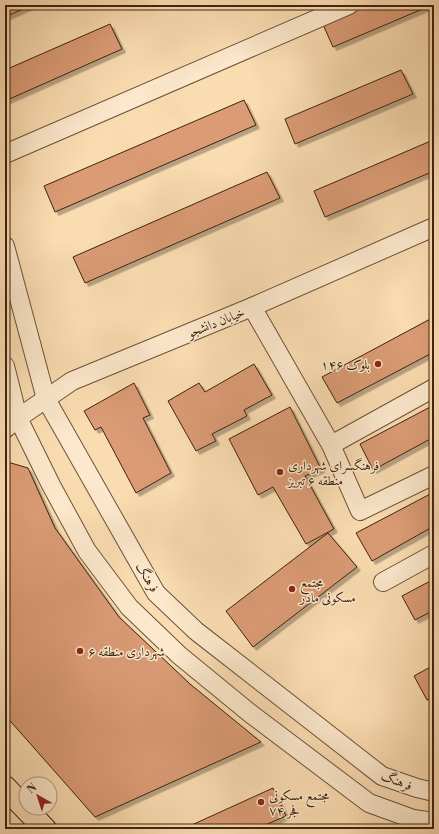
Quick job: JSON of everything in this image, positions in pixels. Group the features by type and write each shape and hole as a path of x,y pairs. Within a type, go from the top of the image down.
{"highway":[{"path":"5,787 45,829"}],"street":[{"path":"5,154 349,5"},
{"name":"خیابان دانشجو","path":"11,424 72,381 252,307 434,227"},
{"name":"فرهنگ","path":"5,246 46,399 156,593 196,631 382,776 434,792"},
{"path":"252,307 331,445 360,511 434,474"},
{"path":"5,366 11,424 87,551 129,607 179,655 251,714 369,803 413,819 434,822"},
{"path":"331,445 434,388"},
{"path":"383,582 434,554"}],"building":[{"path":"5,5 32,5 5,17"},
{"path":"356,5 432,5 333,47 321,20"},
{"path":"110,24 122,49 5,101 5,70"},
{"path":"401,70 413,94 295,144 285,119"},
{"path":"244,100 256,125 55,212 44,186"},
{"path":"433,140 434,171 325,217 314,191"},
{"path":"267,172 280,198 85,283 73,257"},
{"name":"بلوک ۱۴۶","path":"434,317 434,352 337,403 322,377"},
{"path":"254,364 272,395 244,410 247,416 212,434 216,441 196,451 168,401 199,383 205,392"},
{"path":"134,383 150,415 143,418 171,473 136,493 101,427 95,430 84,411"},
{"path":"434,405 434,437 373,470 360,444"},
{"name":"فرهنگسرای شهرداری منطقه ۶ تبریز","path":"290,407 321,469 305,476 334,529 306,544 273,487 258,495 229,439"},
{"name":"شهرداری منطقه ۶","path":"11,463 28,468 55,528 119,617 190,684 261,742 95,817 5,715 5,464"},
{"path":"434,492 434,526 372,561 356,533"},
{"name":"مجتمع مسکونی مادر","path":"328,533 357,567 253,647 226,611"},
{"path":"434,579 434,610 415,620 402,596"},
{"path":"434,665 434,697 427,700 414,676"},
{"name":"مجتمع مسکونی فجر ۷۴","path":"273,788 286,816 256,829 183,829"}],"place":[{"name":"بلوک ۱۴۶","path":"378,364"},
{"name":"فرهنگسرای شهرداری منطقه ۶ تبریز","path":"280,472"},
{"name":"مجتمع مسکونی مادر","path":"292,589"},
{"name":"شهرداری منطقه ۶","path":"80,651"},
{"name":"مجتمع مسکونی فجر ۷۴","path":"261,802"}]}
